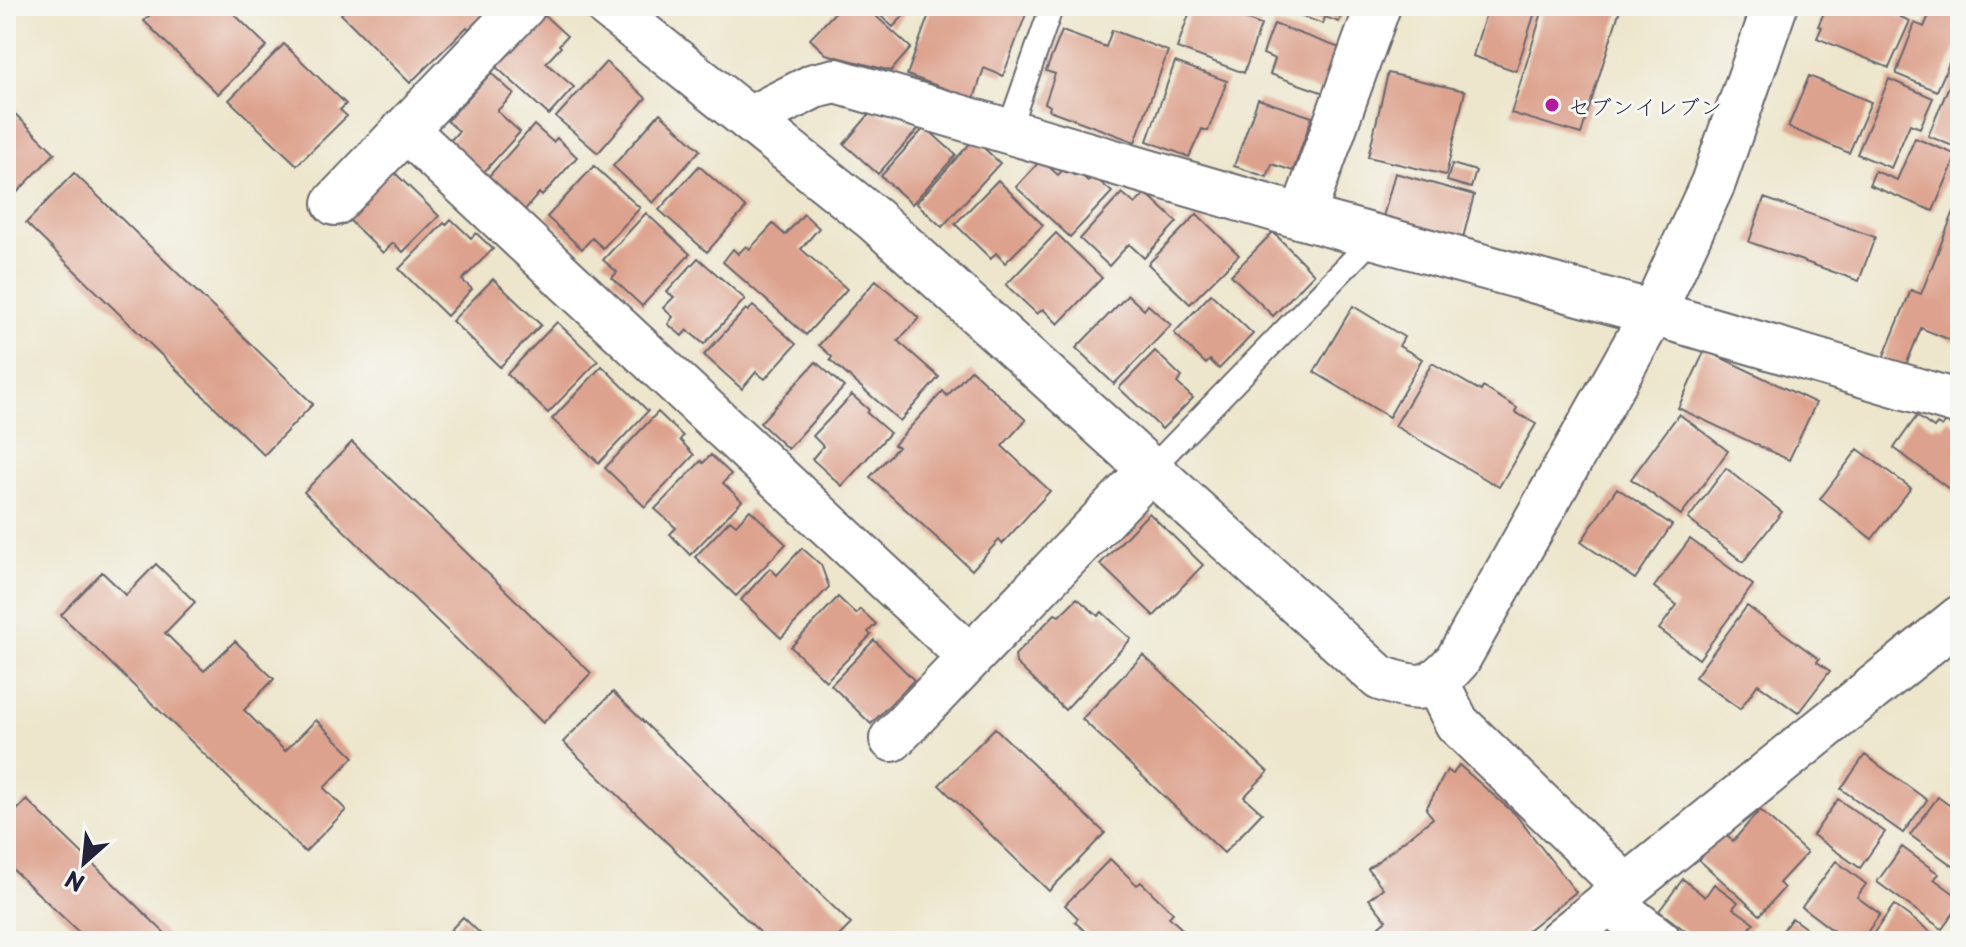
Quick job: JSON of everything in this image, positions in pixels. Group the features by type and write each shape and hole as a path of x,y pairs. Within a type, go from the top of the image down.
{"street":[{"path":"335,203 523,6"},
{"path":"607,6 874,219 1380,678 1411,688 1437,683 1457,661 1653,313 1713,183 1775,6"},
{"path":"1302,217 1378,6"},
{"path":"749,119 814,86 836,81 1302,217 1653,313 1960,403"},
{"path":"405,129 970,657"},
{"path":"892,739 1150,470"},
{"path":"1560,941 1960,618"},
{"path":"1437,683 1457,723 1659,941"}],"lane":[{"path":"1008,131 1052,6"},
{"path":"1150,470 1375,237"}],"building":[{"path":"159,6 226,6 267,46 218,94 144,21"},
{"path":"349,6 480,6 486,12 410,83 341,14"},
{"path":"841,6 865,6 911,48 891,71 826,54 810,39"},
{"path":"870,6 913,6 893,27"},
{"path":"932,6 1029,6 1003,76 984,68 974,99 907,75"},
{"path":"1192,6 1210,6 1261,25 1244,73 1177,48"},
{"path":"1275,6 1345,6 1339,22 1325,17 1323,24"},
{"path":"1467,6 1537,6 1516,71 1473,56 1486,13"},
{"path":"1544,6 1621,6 1581,134 1511,113"},
{"path":"1827,6 1876,6 1910,21 1889,68 1817,38 1822,27 1818,26"},
{"path":"1933,6 1960,17 1960,38 1937,91 1896,74 1915,23 1924,27"},
{"path":"544,15 567,36 546,63 574,87 549,115 495,66"},
{"path":"1274,24 1340,48 1324,93 1270,74 1275,59 1263,54"},
{"path":"1112,30 1168,51 1135,142 1049,110 1050,106 1045,103 1055,74 1046,71 1062,31 1106,47"},
{"path":"284,44 346,104 340,110 347,116 297,165 229,100"},
{"path":"606,62 646,98 598,153 556,117"},
{"path":"1175,62 1227,81 1208,131 1202,129 1189,157 1147,141"},
{"path":"1956,69 1960,70 1960,149 1928,136"},
{"path":"491,73 514,94 497,111 520,132 483,173 449,142 459,131 447,121"},
{"path":"1388,73 1465,91 1446,175 1368,157"},
{"path":"1809,76 1871,102 1849,153 1788,127"},
{"path":"1889,79 1933,98 1920,128 1910,124 1891,168 1857,154"},
{"path":"1258,99 1312,117 1293,171 1272,164 1267,177 1234,166"},
{"path":"6,105 55,153 6,204"},
{"path":"872,111 921,126 878,174 844,144"},
{"path":"660,113 700,150 653,203 613,166"},
{"path":"534,125 553,142 557,138 577,157 524,211 489,176"},
{"path":"925,127 956,155 912,204 881,176"},
{"path":"1915,138 1957,155 1933,211 1869,185 1875,171 1897,180"},
{"path":"974,139 1000,163 942,227 916,203"},
{"path":"1041,160 1058,175 1065,168 1074,175 1077,171 1088,181 1093,176 1112,192 1070,237 1016,187"},
{"path":"1452,164 1476,171 1471,188 1447,181"},
{"path":"594,166 640,208 603,248 592,238 582,249 547,217"},
{"path":"699,166 746,208 707,252 659,210"},
{"path":"392,170 439,216 403,252 393,243 383,253 346,217"},
{"path":"74,173 313,404 264,455 26,223"},
{"path":"1395,173 1474,195 1463,238 1383,217"},
{"path":"998,180 1043,225 1005,263 996,253 991,259 955,224"},
{"path":"1122,193 1135,204 1146,193 1177,222 1144,258 1129,244 1109,266 1080,239"},
{"path":"1960,196 1960,344 1921,328 1906,365 1883,358 1911,290 1921,294"},
{"path":"1764,198 1875,237 1859,281 1749,242"},
{"path":"646,213 690,254 642,306 612,278 617,272 603,260"},
{"path":"804,214 819,228 801,249 847,289 806,335 723,262 733,249 738,254 746,246 750,249 773,224 785,235"},
{"path":"1197,214 1239,255 1190,304 1148,264"},
{"path":"451,219 471,238 476,233 493,249 462,280 472,289 447,316 399,269"},
{"path":"1273,232 1314,274 1273,316 1231,275"},
{"path":"1056,233 1102,278 1058,324 1043,309 1037,314 1006,285"},
{"path":"698,258 745,299 704,344 687,330 682,336 668,324 673,317 663,308 674,297 667,292"},
{"path":"493,279 541,325 500,367 452,321"},
{"path":"876,280 919,318 898,341 939,377 900,421 830,360 832,357 819,345"},
{"path":"1211,294 1253,334 1219,369 1210,360 1206,364 1174,333"},
{"path":"1128,295 1144,310 1148,305 1171,325 1114,384 1076,348"},
{"path":"753,306 796,344 765,379 756,372 742,389 704,355 746,309 748,311"},
{"path":"1353,306 1404,337 1399,346 1422,359 1389,417 1314,372"},
{"path":"557,322 598,361 548,413 507,374"},
{"path":"1705,350 1816,403 1789,460 1678,408"},
{"path":"1155,351 1182,377 1177,383 1193,398 1162,429 1119,388"},
{"path":"816,362 844,387 788,449 760,423"},
{"path":"1432,363 1481,391 1483,387 1536,424 1499,487 1395,426"},
{"path":"602,366 648,411 599,463 552,419"},
{"path":"971,370 1026,420 1002,446 1050,491 1002,544 999,540 972,570 870,477 898,447 894,445 943,391 947,396"},
{"path":"852,395 890,433 842,486 812,459 823,446 813,436"},
{"path":"658,412 683,436 680,440 694,455 645,507 605,468"},
{"path":"1679,414 1728,451 1681,515 1631,479"},
{"path":"1917,416 1934,428 1937,424 1942,427 1948,419 1960,428 1960,497 1894,448"},
{"path":"352,442 591,673 543,723 304,492"},
{"path":"1858,449 1911,488 1872,539 1820,499"},
{"path":"711,455 731,474 723,483 742,501 690,555 670,534 676,528 655,509 701,461 703,463"},
{"path":"1726,468 1782,512 1743,562 1688,519"},
{"path":"1617,488 1672,525 1635,579 1581,542"},
{"path":"750,510 786,544 736,596 695,557 730,520 736,525"},
{"path":"1149,513 1203,565 1154,616 1100,564"},
{"path":"1690,539 1753,585 1699,659 1659,629 1677,605 1654,587"},
{"path":"802,548 821,565 829,587 781,638 741,600 770,568 777,575"},
{"path":"156,564 195,602 165,633 204,671 235,641 274,679 244,710 285,751 316,720 354,757 324,788 346,810 305,852 61,615 102,572 126,595"},
{"path":"838,597 856,614 860,609 876,624 868,632 871,635 826,681 791,647"},
{"path":"1077,598 1098,616 1102,612 1131,639 1065,710 1016,663 1015,655 1055,614 1059,616"},
{"path":"1747,606 1819,659 1817,662 1830,671 1798,713 1758,684 1740,709 1695,677"},
{"path":"874,640 914,680 871,724 831,685"},
{"path":"1143,655 1268,772 1244,797 1262,813 1224,853 1082,719"},
{"path":"613,692 851,924 834,941 769,941 563,742"},
{"path":"995,728 1105,833 1049,891 939,785"},
{"path":"1865,755 1927,800 1903,833 1841,789"},
{"path":"1459,765 1515,814 1576,892 1514,941 1391,941 1379,926 1386,920 1369,899 1383,888 1368,869 1433,818 1426,809 1447,770 1453,774"},
{"path":"1938,797 1960,813 1960,871 1910,835"},
{"path":"1838,799 1885,832 1860,868 1813,835"},
{"path":"27,800 173,941 88,941 6,863 6,821"},
{"path":"1760,810 1807,853 1779,883 1784,888 1760,915 1699,860 1724,832 1733,841"},
{"path":"1902,847 1939,874 1934,879 1960,898 1960,904 1942,929 1877,882"},
{"path":"1110,859 1137,885 1141,882 1173,913 1169,917 1192,938 1195,935 1202,941 1101,941 1097,937 1094,940 1075,922 1078,918 1065,905"},
{"path":"1836,861 1866,884 1857,897 1880,914 1861,941 1847,941 1802,907"},
{"path":"1683,879 1705,897 1714,884 1738,902 1733,908 1754,923 1740,941 1699,941 1659,911"},
{"path":"1894,905 1943,941 1868,941"},
{"path":"463,917 488,941 440,941"},
{"path":"1792,918 1823,941 1775,941"}],"place":[{"name":"セブンイレブン","path":"1552,105"}]}
